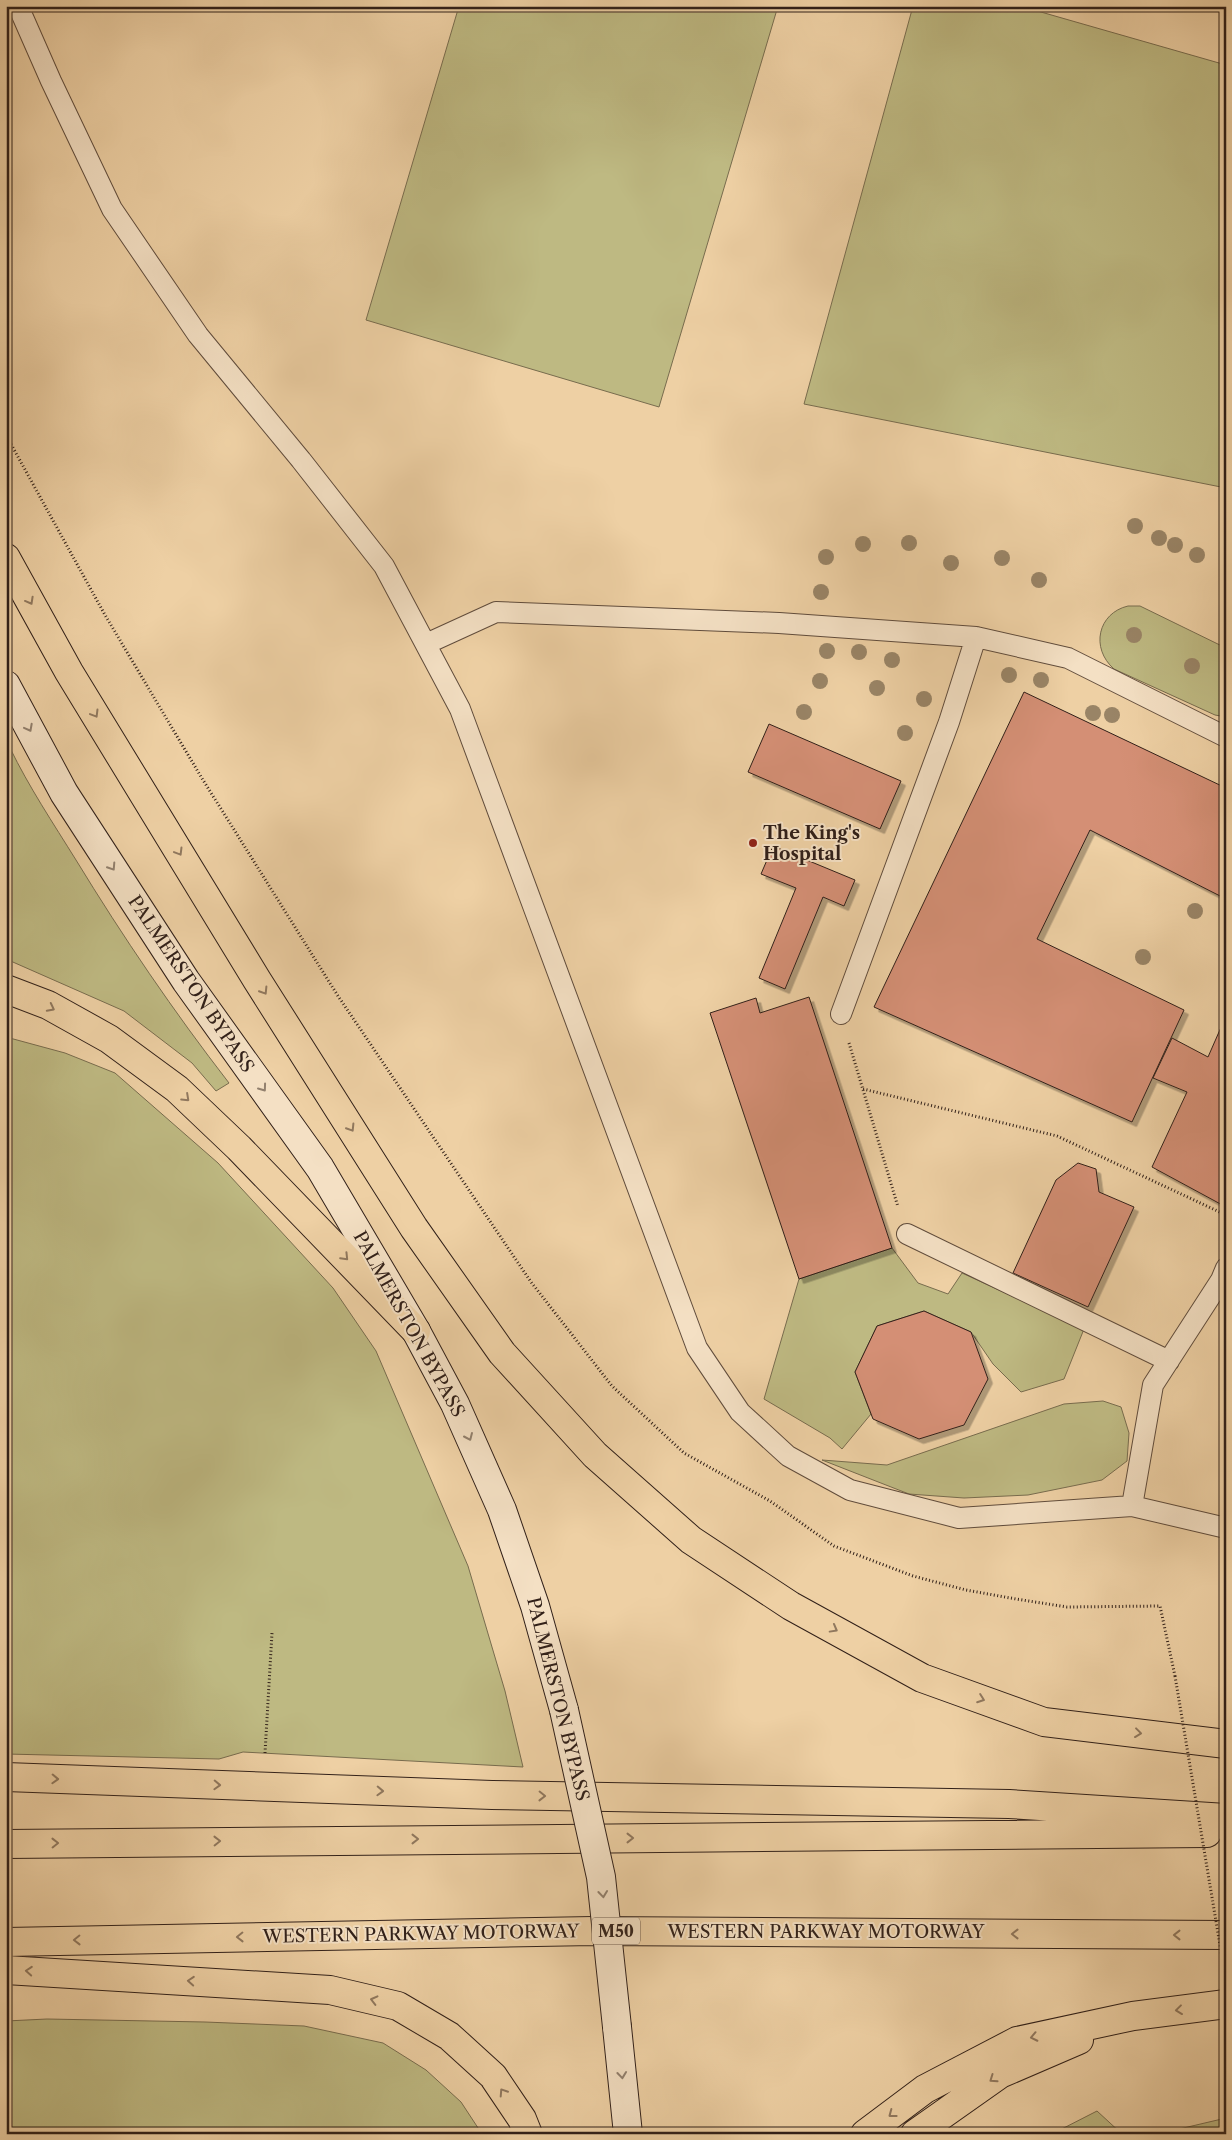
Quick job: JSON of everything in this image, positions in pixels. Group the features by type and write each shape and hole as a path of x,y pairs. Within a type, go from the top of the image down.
{"highway":[{"path":"6,558 80,689 257,980 414,1228 502,1353 595,1455 691,1540 792,1606 922,1678 1044,1722 1226,1744"},
{"path":"6,989 48,1006 109,1039 177,1089 239,1148 416,1330"},
{"path":"6,1777 492,1795 1009,1804 1226,1818"},
{"path":"6,1844 1226,1833"},
{"name":"WESTERN PARKWAY MOTORWAY","path":"6,1942 593,1931 1226,1935"},
{"path":"6,1970 330,1990 398,2006 449,2036 493,2076 522,2119 528,2134"},
{"path":"866,2134 924,2089 1017,2041 1133,2016 1226,2004"},
{"path":"915,2134 1000,2074 1133,2016"}],"main road":[{"name":"PALMERSTON BYPASS","path":"6,685 64,793 186,981 320,1168 416,1330 455,1404 502,1510 536,1606 564,1710 601,1877 628,2134"}],"lane":[{"path":"18,6 51,81 112,209 198,336 301,460 384,566 460,709 697,1348 740,1412 788,1456 850,1490 959,1518 1132,1506 1226,1528"},
{"path":"426,644 496,612 779,622 976,636 1068,658 1226,737"},
{"path":"841,1014 949,722 976,636"},
{"path":"906,1234 1169,1361"},
{"path":"1132,1506 1154,1385 1221,1280 1226,1268"}],"path":[{"path":"6,434 105,615 203,780 338,996 531,1282 612,1386 684,1453 770,1501 834,1546 913,1576 966,1590 1067,1607 1160,1606 1175,1676 1226,1980"},
{"path":"841,1014 906,1234"},
{"path":"863,1090 1058,1136 1226,1215"},
{"path":"265,1744 272,1633"}],"shaded area":[{"path":"459,6 778,6 659,407 366,320"},
{"path":"913,6 1020,6 1226,65 1226,488 804,404"},
{"path":"1128,606 1140,606 1226,648 1226,717 1215,715 1114,669 1106,661 1100,642 1104,623 1118,610"},
{"path":"6,747 10,748 41,805 131,946 188,1029 229,1083 216,1091 192,1063 124,1011 6,959"},
{"path":"6,1037 65,1053 115,1073 218,1163 333,1288 376,1351 468,1566 505,1691 523,1767 243,1752 219,1759 6,1754"},
{"path":"892,1248 918,1283 948,1294 962,1273 1084,1329 1064,1379 1021,1392 993,1364 971,1332 924,1311 877,1326 855,1372 871,1414 842,1449 830,1438 764,1399 799,1279"},
{"path":"1103,1401 1121,1407 1129,1433 1127,1461 1102,1480 1028,1495 964,1498 909,1494 822,1460 887,1465 1064,1404"},
{"path":"47,2019 304,2026 383,2043 426,2070 461,2102 482,2134 6,2134 6,2021"},
{"path":"1097,2111 1122,2134 1052,2134"},
{"path":"1226,2118 1226,2134 1158,2134"}],"building":[{"path":"1024,692 1226,788 1226,899 1090,830 1037,939 1184,1010 1132,1122 874,1007"},
{"path":"769,724 901,781 880,829 748,772"},
{"path":"773,846 855,880 844,906 823,897 785,989 759,978 796,888 761,874"},
{"path":"809,997 892,1248 799,1279 710,1013 756,998 760,1013"},
{"path":"1226,1016 1226,1207 1152,1167 1187,1092 1153,1078 1172,1038 1208,1057"},
{"path":"1078,1163 1096,1169 1099,1192 1134,1207 1088,1307 1013,1273 1056,1180"},
{"path":"924,1311 971,1332 988,1379 964,1425 919,1439 873,1419 855,1372 877,1326"}],"place":[{"name":"The King's Hospital","path":"753,843"}]}
